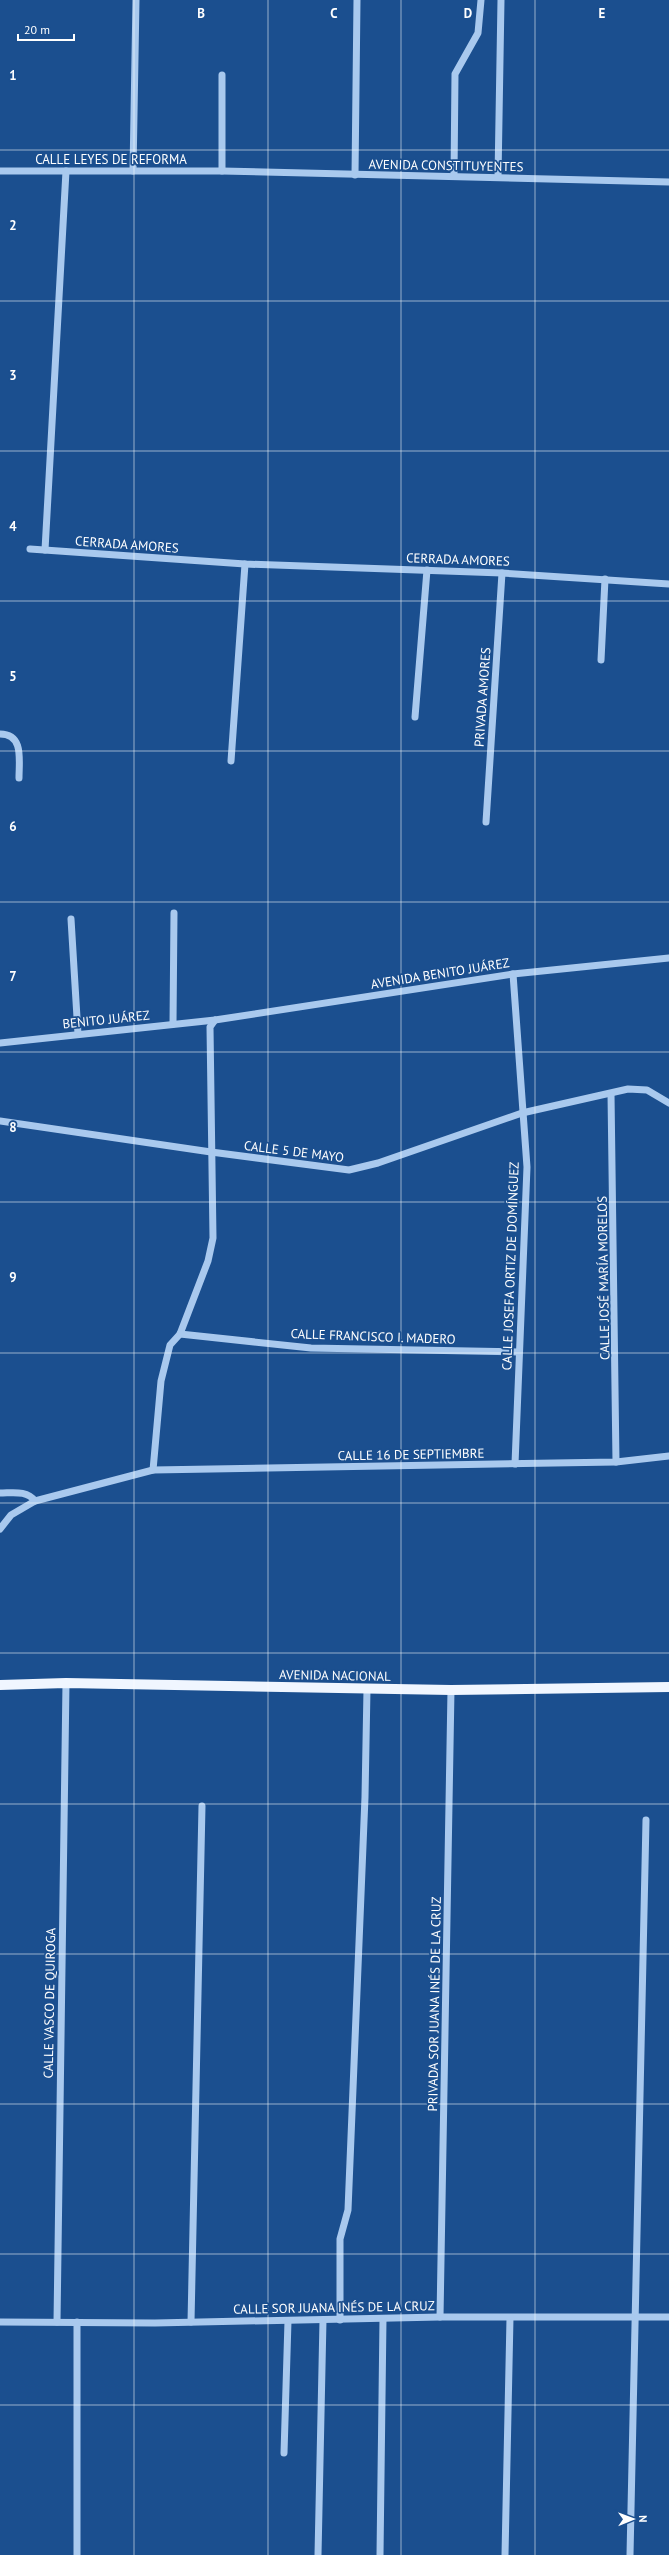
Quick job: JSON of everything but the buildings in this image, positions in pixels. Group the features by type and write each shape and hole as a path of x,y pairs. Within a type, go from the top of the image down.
{"main road":[{"name":"AVENIDA NACIONAL","path":"0,1685 66,1683 451,1690 669,1687"}],"street":[{"path":"134,171 136,0"},
{"path":"355,175 357,0"},
{"path":"454,176 455,74 478,34 481,0"},
{"path":"498,178 501,0"},
{"path":"222,75 222,171"},
{"name":"CALLE LEYES DE REFORMA","path":"0,171 222,171"},
{"path":"45,550 66,171"},
{"name":"AVENIDA CONSTITUYENTES","path":"222,171 669,182"},
{"name":"CERRADA AMORES","path":"30,549 245,564 502,573 669,584"},
{"path":"231,761 245,564"},
{"path":"415,717 427,570"},
{"name":"PRIVADA AMORES","path":"486,822 502,573"},
{"path":"601,660 605,579"},
{"path":"0,734 8,734 16,738 19,747 19,778"},
{"path":"173,1024 174,913"},
{"path":"71,919 78,1034"},
{"name":"AVENIDA BENITO JUÁREZ","path":"215,1020 513,974 669,958"},
{"name":"CALLE JOSEFA ORTIZ DE DOMÍNGUEZ","path":"513,974 527,1167 518,1352 515,1464"},
{"path":"0,1529 11,1515 35,1501 153,1470 161,1381 170,1345 180,1334 208,1261 213,1238 210,1027 215,1020"},
{"name":"BENITO JUÁREZ","path":"0,1043 215,1020"},
{"name":"CALLE 5 DE MAYO","path":"0,1121 211,1152 349,1170 378,1163 522,1114 628,1089 646,1090 669,1103"},
{"name":"CALLE JOSÉ MARÍA MORELOS","path":"611,1094 616,1462"},
{"name":"CALLE FRANCISCO I. MADERO","path":"180,1334 311,1348 518,1352"},
{"name":"CALLE 16 DE SEPTIEMBRE","path":"153,1470 616,1462 669,1456"},
{"path":"0,1494 25,1493 31,1495 35,1501"},
{"name":"CALLE VASCO DE QUIROGA","path":"57,2322 66,1683"},
{"path":"340,2320 340,2239 348,2210 365,1797 367,1689"},
{"name":"PRIVADA SOR JUANA INÉS DE LA CRUZ","path":"440,2317 451,1690"},
{"path":"191,2322 202,1806"},
{"path":"630,2555 646,1820"},
{"name":"CALLE SOR JUANA INÉS DE LA CRUZ","path":"0,2322 288,2321 440,2317 669,2317"},
{"path":"505,2555 510,2318"},
{"path":"380,2555 383,2319"},
{"path":"318,2555 323,2320"},
{"path":"284,2453 288,2321"},
{"path":"77,2322 77,2555"}]}
